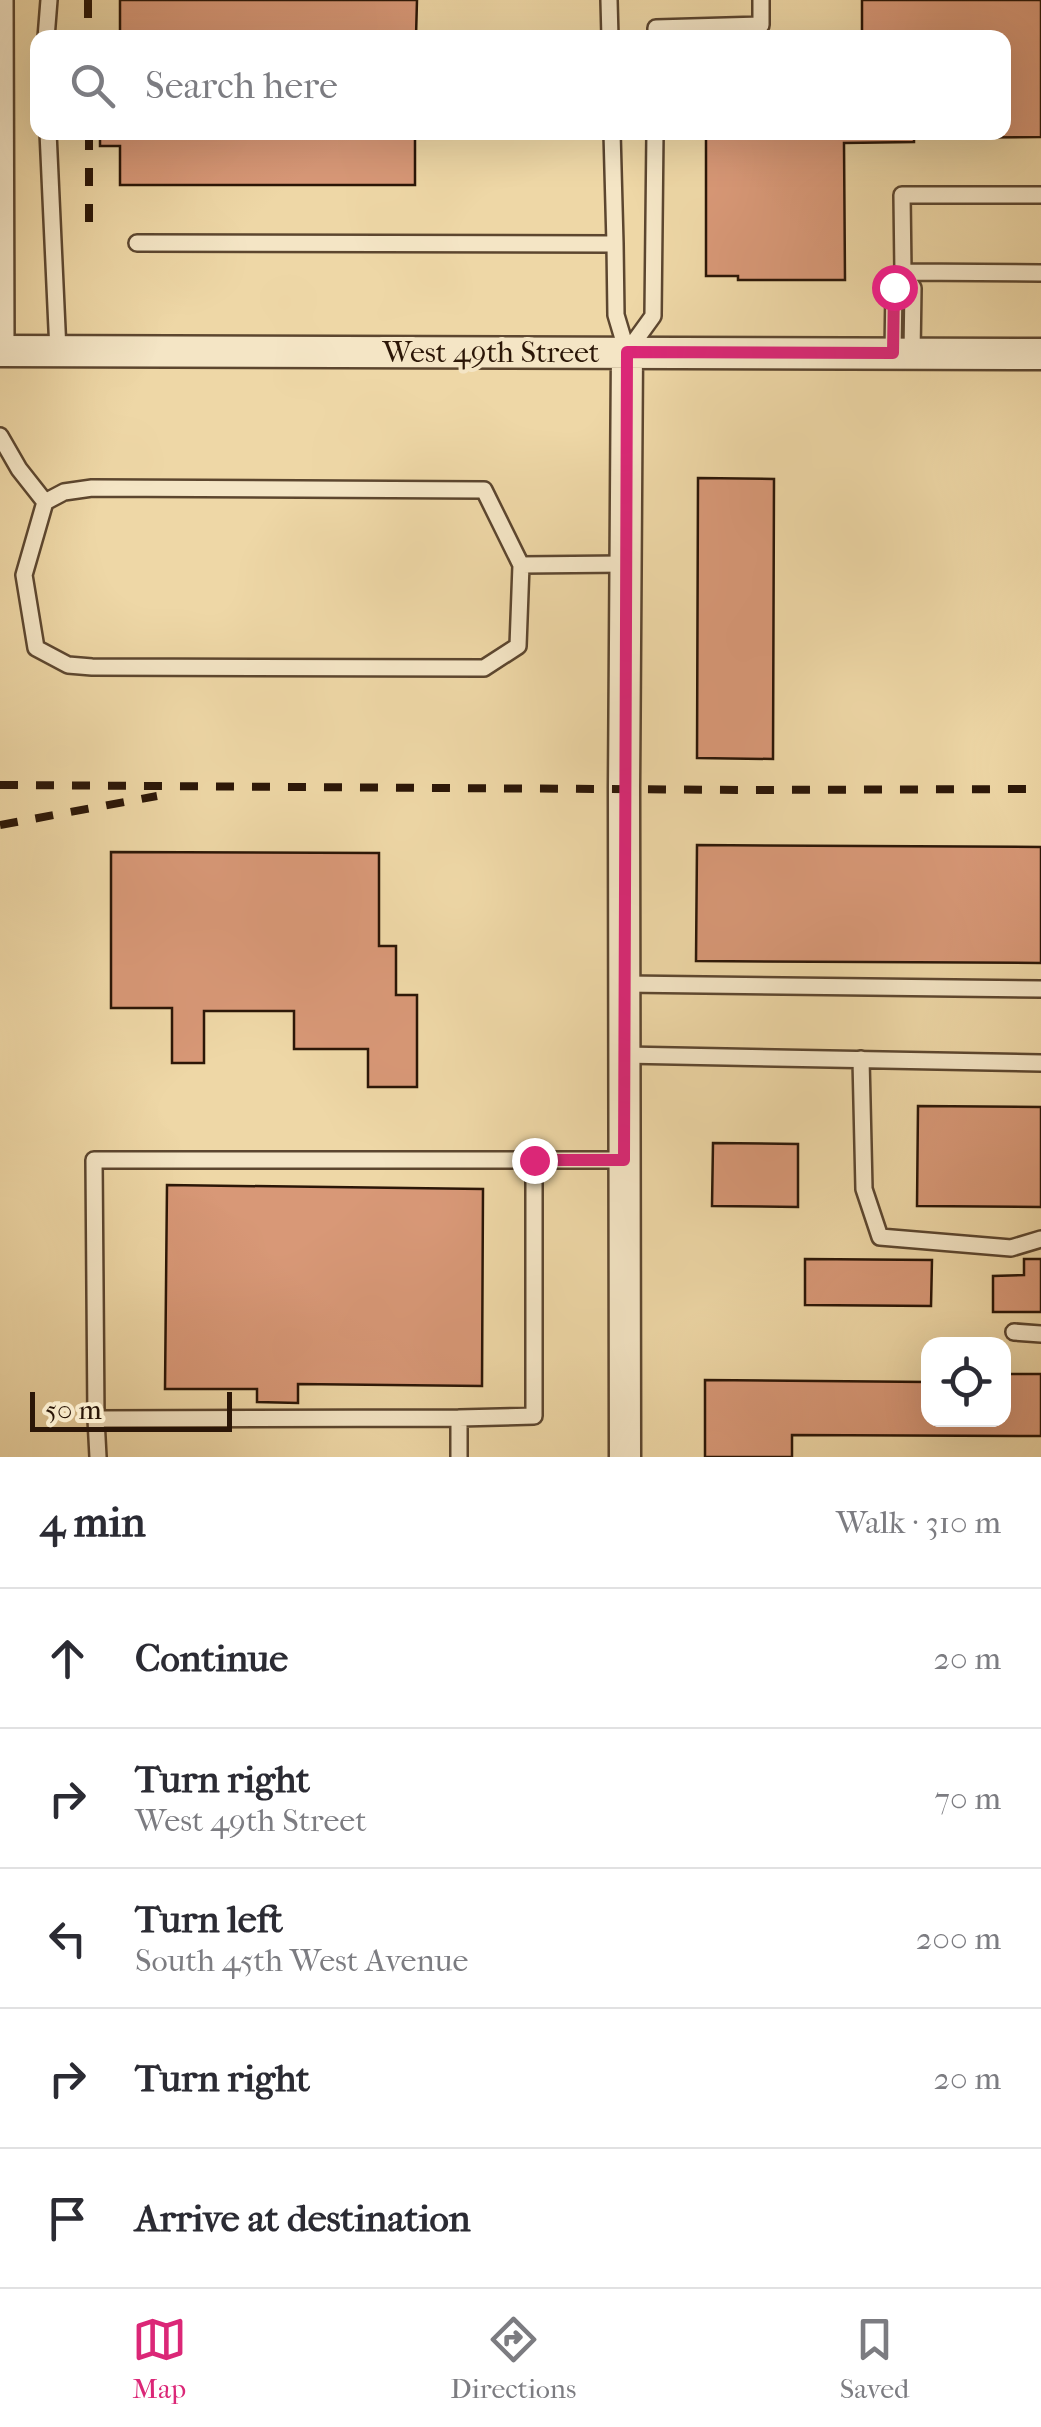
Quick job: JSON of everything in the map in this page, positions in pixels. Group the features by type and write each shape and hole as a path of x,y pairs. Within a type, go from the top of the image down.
{"street":[{"name":"West 49th Street","path":"3,351 1041,354"},
{"path":"625,1457 627,352"}],"lane":[{"path":"3,351 6,0"},
{"path":"47,30 49,0"},
{"path":"609,0 610,30"},
{"path":"656,30 760,25 761,0"},
{"path":"48,140 58,351"},
{"path":"612,140 616,315 627,352"},
{"path":"627,352 654,316 655,140"},
{"path":"902,353 914,288 903,272 902,194 1041,194"},
{"path":"138,243 615,244"},
{"path":"903,272 1041,273"},
{"path":"0,436 45,502"},
{"path":"92,488 484,490 521,566 518,646 484,668 68,665 36,648 24,575 45,502 64,492 92,488"},
{"path":"521,566 626,564"},
{"path":"625,984 1041,990"},
{"path":"624,1055 1041,1063"},
{"path":"861,1059 864,1190 880,1237 1012,1248 1041,1238"},
{"path":"98,1457 94,1160 624,1160"},
{"path":"96,1419 534,1416 534,1160"},
{"path":"1014,1332 1041,1334"},
{"path":"459,1418 459,1457"}],"building":[{"path":"120,0 417,0 416,30 120,30"},
{"path":"862,0 1041,0 1041,137 1011,137 1011,30 862,30"},
{"path":"100,140 415,140 415,185 120,185 120,146 100,146"},
{"path":"706,140 914,140 844,143 845,280 738,280 738,276 706,276"},
{"path":"698,478 774,479 773,759 697,758"},
{"path":"697,845 1041,847 1041,963 696,961"},
{"path":"111,852 379,853 379,946 396,946 396,995 417,995 417,1087 368,1087 368,1049 294,1049 294,1011 204,1011 204,1063 172,1063 172,1008 111,1008"},
{"path":"918,1106 1041,1107 1041,1207 917,1206"},
{"path":"713,1143 798,1144 798,1207 712,1206"},
{"path":"167,1185 483,1189 482,1386 298,1384 298,1403 257,1402 257,1389 165,1389"},
{"path":"805,1259 932,1260 931,1306 805,1305"},
{"path":"1024,1259 1041,1259 1041,1312 993,1312 993,1276 1024,1275"},
{"path":"1011,1374 1041,1374 1041,1436 792,1435 792,1457 705,1457 705,1380 921,1382 921,1427 1011,1427"}],"railway":[{"path":"88,0 88,30"},
{"path":"89,140 89,232"},
{"path":"0,785 1041,789"},
{"path":"0,825 157,796"}],"route":[{"path":"534,1160 624,1160 627,352 893,353 894,287"}]}
